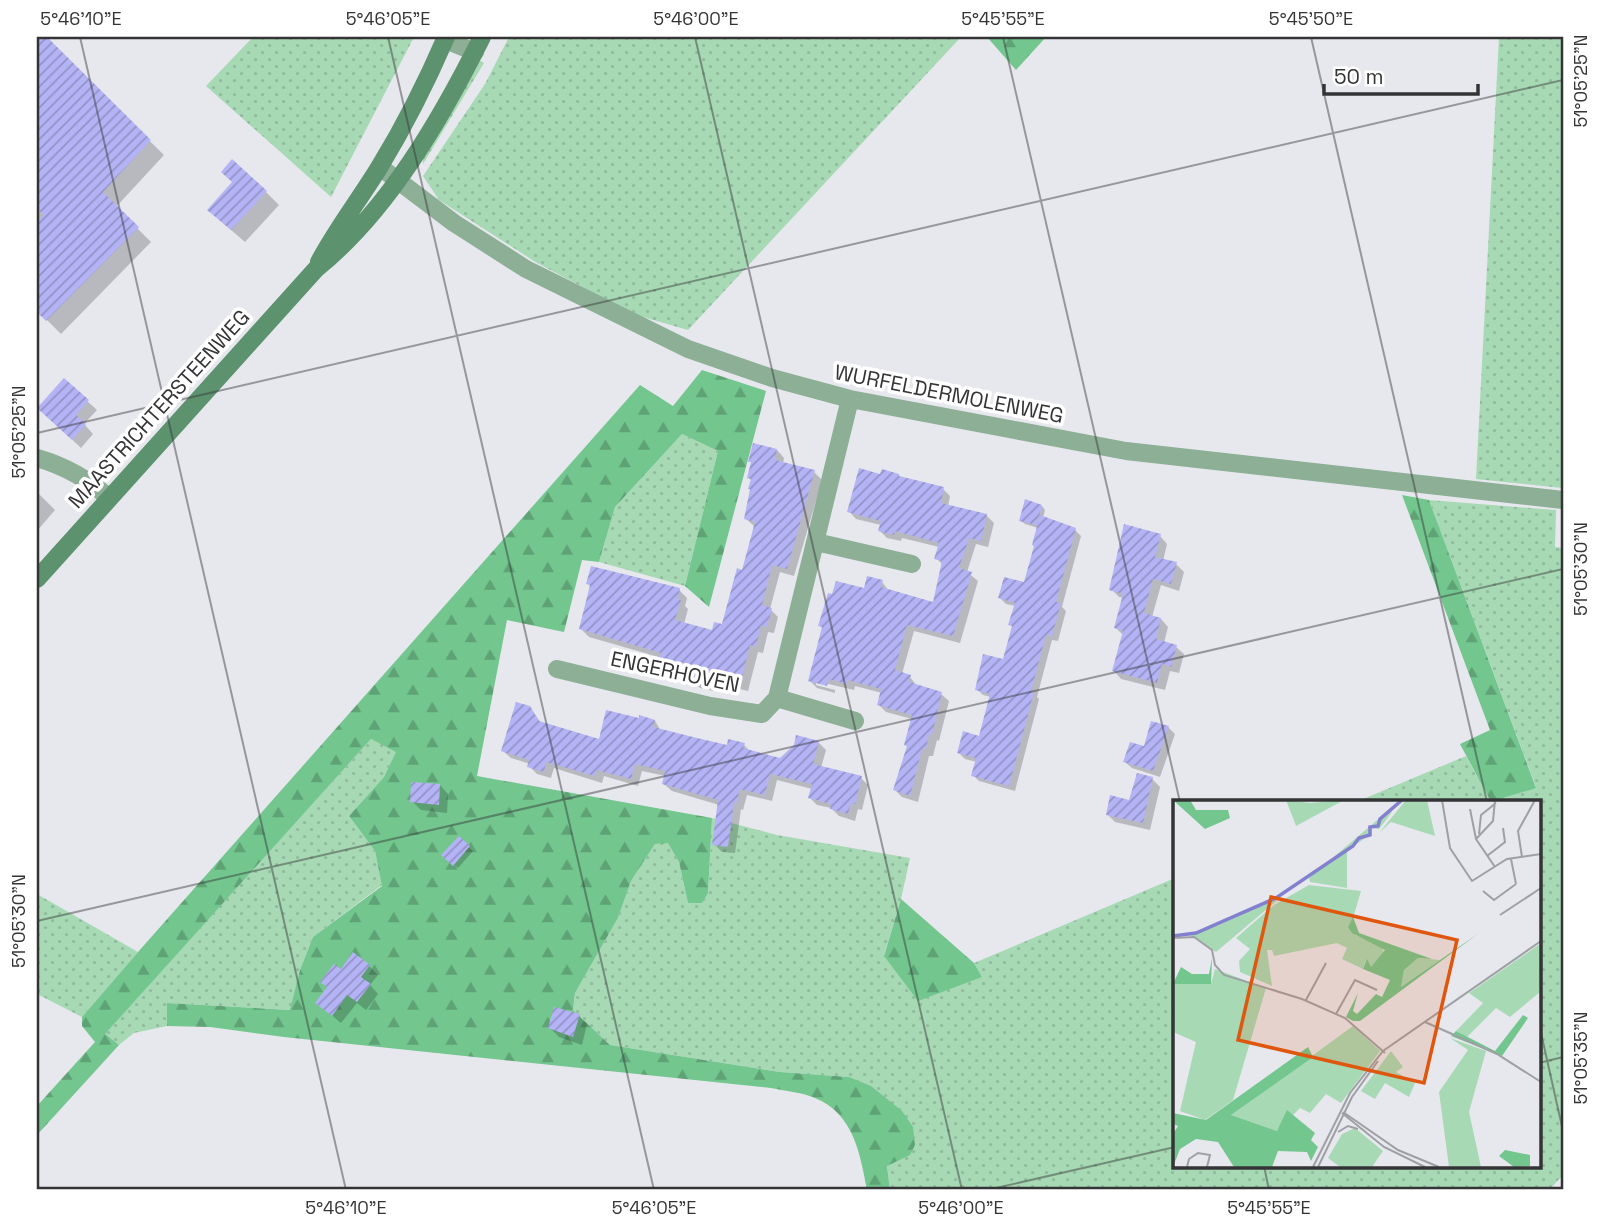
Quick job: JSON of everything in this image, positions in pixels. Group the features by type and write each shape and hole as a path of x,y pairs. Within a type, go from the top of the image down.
{"main road":[{"name":"MAASTRICHTERSTEENWEG","path":"316,269 333,236 380,167 405,124 446,38"},
{"name":"MAASTRICHTERSTEENWEG","path":"37,579 316,269 344,246 398,180 479,44"}],"street":[{"path":"446,38 479,44"},
{"name":"WURFELDERMOLENWEG","path":"380,167 454,223 526,269 688,349 772,378 850,399 1126,451 1563,500"},
{"path":"850,399 777,698 855,721"},
{"path":"37,457 90,480 109,498"},
{"path":"817,542 912,564"},
{"name":"ENGERHOVEN","path":"557,669 710,706 762,713 777,698"}],"green space":[{"path":"253,37 414,37 331,197 206,86"},
{"path":"509,37 961,37 688,330 636,315 537,263 439,200 423,176 485,84"},
{"path":"987,37 1046,37 1016,70"},
{"path":"1499,37 1563,37 1563,488 1476,479"},
{"path":"479,60 484,63 423,164 423,158"},
{"path":"702,370 766,391 709,607 685,586 718,451 682,434 615,507 599,562 582,560 564,632 507,620 477,776 712,818 708,893 702,903 688,903 679,862 668,843 655,844 631,881 618,918 575,993 573,1010 610,1045 780,1072 849,1077 871,1086 902,1111 913,1127 915,1145 910,1155 887,1166 890,1190 867,1190 858,1149 847,1125 828,1105 799,1093 210,1027 167,1026 167,1003 290,1010 300,970 313,937 382,886 375,851 349,816 384,777 396,752 371,739 105,1034 119,1045 37,1135 37,1106 95,1042 82,1026 82,1017 138,952 640,385 673,406"},
{"path":"682,434 718,451 685,586 599,562 615,507"},
{"path":"1402,495 1429,500 1536,788 1490,800 1460,744 1490,730"},
{"path":"1429,500 1556,510 1555,547 1563,548 1563,1175 1549,1190 890,1190 887,1165 849,1077 780,1072 610,1045 573,1010 575,993 618,918 631,881 655,844 668,842 679,862 688,903 708,893 712,818 777,835 910,858 884,955 982,977 974,963 1173,879 1173,1168 1540,1168 1540,800 1500,800 1536,787"},
{"path":"371,739 397,751 384,777 349,816 375,851 382,885 313,937 300,970 291,1010 167,1003 167,1026 134,1033 119,1045 104,1034"},
{"path":"1466,756 1490,800 1361,800"},
{"path":"37,894 138,952 82,1017 37,994"},
{"path":"901,899 974,963 982,977 918,1001 884,956"}],"building":[{"path":"37,37 47,37 151,140 103,192 139,227 46,321 37,312 37,221 44,215 37,208"},
{"path":"232,159 267,191 231,230 207,210 232,182 221,172"},
{"path":"64,378 89,400 76,415 86,424 72,440 37,408"},
{"path":"753,443 777,449 775,460 815,470 787,569 772,565 762,605 772,608 767,627 761,625 756,647 750,645 740,685 708,677 706,684 690,680 692,674 658,665 661,653 579,629 590,585 586,584 591,566 680,588 678,599 681,600 675,620 712,630 714,622 722,624 737,568 742,570 755,522 744,519 751,479 747,478 751,462 748,462"},
{"path":"859,468 880,474 882,469 944,487 941,503 987,514 981,541 969,538 959,568 972,572 953,636 907,625 895,670 911,675 909,682 942,692 932,735 929,734 926,749 922,749 910,796 893,790 907,746 904,745 912,715 877,705 881,689 848,680 847,684 829,679 827,686 808,681 822,627 818,626 828,593 832,594 836,581 864,588 867,576 883,580 881,587 933,602 942,561 934,559 939,543 895,531 894,535 878,531 881,521 847,512"},
{"path":"1025,499 1042,505 1037,525 1019,521"},
{"path":"1040,515 1076,528 1056,602 1061,603 1052,636 1046,635 1009,786 971,776 976,758 957,753 963,731 979,736 990,694 975,690 983,654 1003,659 1012,626 1008,625 1015,603 998,598 1004,577 1024,582"},
{"path":"1124,524 1161,534 1155,557 1177,562 1171,584 1153,579 1144,613 1161,618 1156,639 1177,645 1171,667 1162,664 1157,683 1112,671 1123,631 1114,628 1123,594 1109,590"},
{"path":"516,702 530,706 539,721 599,739 606,710 639,718 639,715 655,720 653,727 697,738 727,745 728,739 745,743 743,748 780,758 794,745 796,735 819,741 813,764 862,776 855,804 851,803 848,814 830,809 831,804 808,798 812,784 770,774 765,795 740,789 736,804 734,803 728,847 712,845 718,800 662,784 665,771 635,764 631,779 597,770 595,776 546,762 544,772 527,767 529,760 501,751"},
{"path":"1151,721 1169,726 1153,771 1123,762 1130,742 1144,746"},
{"path":"1137,773 1153,777 1143,823 1106,815 1110,795 1129,800"},
{"path":"411,782 440,784 439,805 410,802"},
{"path":"459,836 470,846 453,866 441,855"},
{"path":"353,952 370,965 361,977 371,984 357,1002 347,995 332,1016 315,1003 327,987 320,982 334,964 341,969"},
{"path":"554,1007 580,1014 573,1037 548,1028"}]}
